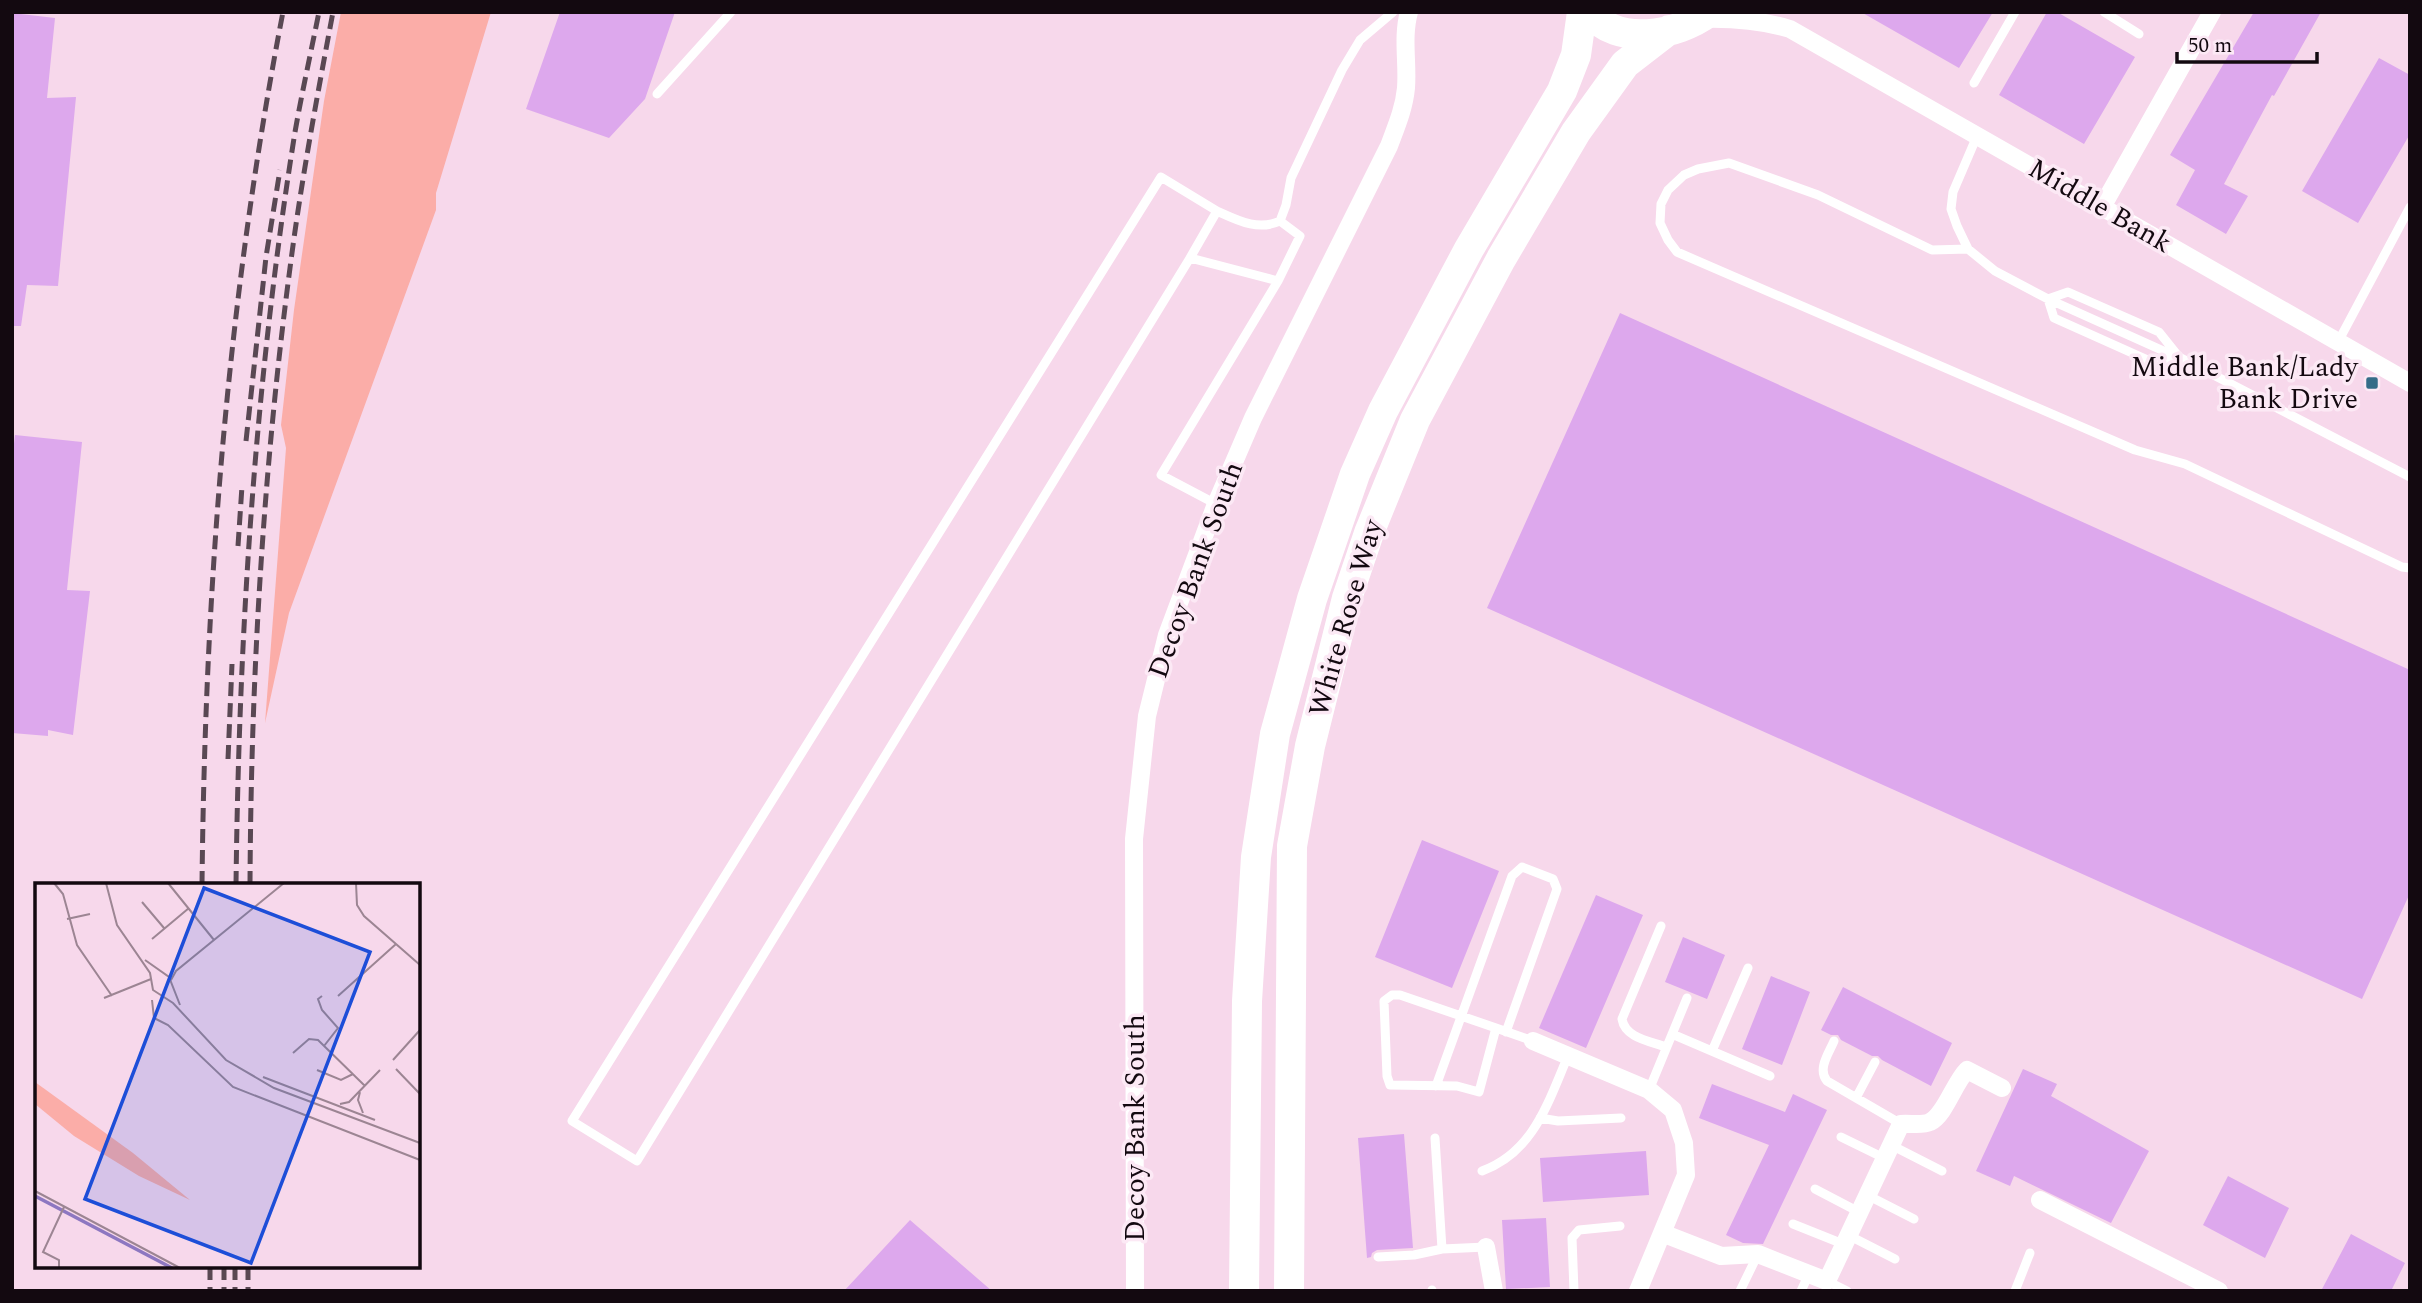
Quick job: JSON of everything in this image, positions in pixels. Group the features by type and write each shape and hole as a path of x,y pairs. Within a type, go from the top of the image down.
{"highway":[{"name":"White Rose Way","path":"1244,1291 1247,1001 1256,857 1275,734 1312,599 1355,474 1383,411 1469,248 1562,91 1576,55 1582,12"},
{"name":"White Rose Way","path":"1590,12 1600,24 1620,33 1648,34 1669,30 1704,16"},
{"name":"White Rose Way","path":"1289,1291 1292,846 1310,746 1347,598 1369,533 1415,420 1501,259 1576,132 1617,75 1634,56 1669,30"}],"street":[{"name":"Decoy Bank South","path":"1135,1291 1134,839 1139,771 1147,716 1167,635 1216,504 1253,418 1393,135 1406,89 1409,12"},
{"name":"Middle Bank","path":"1775,12 1790,29"},
{"path":"2102,207 2212,12"},
{"name":"Middle Bank","path":"1704,16 1767,22 1790,29 2410,383"},
{"path":"1532,1041 1648,1090 1673,1110 1684,1143 1686,1175 1638,1291"},
{"path":"1662,1233 1721,1256 1758,1254 1809,1274 1827,1286 1901,1124 1931,1122 1940,1113 1966,1070 2002,1088"},
{"path":"2040,1200 2218,1291"},
{"path":"1486,1247 1494,1291"}],"lane":[{"path":"657,94 731,12"},
{"path":"1217,211 637,1161 572,1121 1161,177 1217,211 1244,223 1267,227 1280,221 1291,178 1342,69 1360,40 1393,12"},
{"path":"1974,83 2015,12"},
{"path":"2104,12 2139,34"},
{"path":"1978,136 1953,192 1951,209 1968,249 1996,271 2049,299 2179,358 2410,477"},
{"path":"1968,249 1932,250 1818,195 1729,163 1717,163 1684,175 1668,190 1661,204 1660,223 1677,252 2134,450 2185,464 2402,567 2410,568"},
{"path":"2338,342 2410,207"},
{"path":"1216,504 1161,475 1278,281 1300,236 1280,221"},
{"path":"1190,258 1278,281"},
{"path":"2049,299 2068,292 2159,332 2179,358"},
{"path":"2049,299 2054,318 2150,361 2179,358"},
{"path":"1436,1086 1512,876 1522,867 1553,879 1557,889 1506,1032"},
{"path":"1661,926 1622,1019 1623,1028 1628,1033 1667,1047"},
{"path":"1712,1051 1748,968"},
{"path":"1496,1028 1479,1092 1457,1086 1390,1085 1387,1076 1384,1002 1392,996 1399,995 1496,1028 1532,1041"},
{"path":"1648,1090 1687,998"},
{"path":"1672,1034 1770,1076"},
{"path":"1834,1041 1822,1069 1822,1076 1901,1124"},
{"path":"1482,1171 1493,1167 1531,1135 1568,1056"},
{"path":"1856,1098 1875,1062"},
{"path":"1540,1118 1558,1121 1621,1118"},
{"path":"1840,1137 1942,1171"},
{"path":"1435,1138 1442,1249"},
{"path":"1815,1189 1859,1212"},
{"path":"1867,1195 1914,1219"},
{"path":"1793,1224 1895,1259"},
{"path":"1574,1291 1574,1233 1579,1230 1620,1226"},
{"path":"1378,1258 1442,1249 1486,1247"},
{"path":"2015,1291 2030,1253"},
{"path":"1740,1291 1758,1254"},
{"path":"1801,1291 1809,1274"},
{"path":"1827,1286 1847,1291"}],"shaded area":[{"path":"341,12 491,12 436,193 436,210 289,613 265,723 286,448 281,425 294,310 324,101"}],"building":[{"path":"560,12 675,12 645,99 609,138 526,109"},
{"path":"1861,12 1993,12 1959,68"},
{"path":"2047,12 2057,12 2135,57 2084,144 1999,95"},
{"path":"2254,12 2321,12 2224,184 2248,196 2226,234 2176,205 2195,170 2170,155"},
{"path":"12,13 55,18 47,98 76,97 58,286 27,285 21,326 12,326"},
{"path":"2379,58 2410,75 2410,134 2358,223 2302,191"},
{"path":"1620,313 2410,670 2410,893 2362,999 1487,608"},
{"path":"15,435 82,442 67,590 90,591 73,735 48,730 48,736 12,733 12,461"},
{"path":"1422,840 1499,871 1452,988 1375,957"},
{"path":"1596,895 1643,915 1586,1048 1539,1028"},
{"path":"1683,937 1725,955 1707,999 1665,982"},
{"path":"1771,976 1810,992 1782,1065 1742,1049"},
{"path":"1843,987 1952,1043 1931,1086 1878,1056 1872,1056 1841,1040 1838,1035 1821,1030"},
{"path":"2023,1069 2057,1084 2051,1096 2149,1151 2111,1223 2014,1176 2010,1186 1976,1171"},
{"path":"1712,1084 1785,1112 1793,1094 1827,1110 1763,1244 1743,1243 1726,1235 1769,1145 1699,1118"},
{"path":"1404,1134 1413,1248 1377,1250 1367,1258 1358,1138"},
{"path":"1646,1151 1649,1195 1543,1202 1540,1158"},
{"path":"2228,1176 2289,1208 2265,1258 2203,1225"},
{"path":"1546,1218 1550,1287 1506,1289 1502,1220"},
{"path":"910,1220 992,1291 844,1291"},
{"path":"2351,1234 2405,1263 2391,1291 2321,1291"}],"railway":[{"path":"202,883 208,665 223,447 247,229 283,12"},
{"path":"236,883 245,601 260,413 281,225 295,132 319,12"},
{"path":"250,883 256,653 272,422 294,236 333,12"},
{"path":"246,441 266,257 280,170"},
{"path":"238,546 242,486"},
{"path":"228,759 232,664"},
{"path":"210,1268 210,1291"},
{"path":"224,1268 224,1291"},
{"path":"235,1268 235,1291"},
{"path":"248,1268 248,1291"}],"place":[{"name":"Middle Bank/Lady Bank Drive","path":"2372,383"}]}
